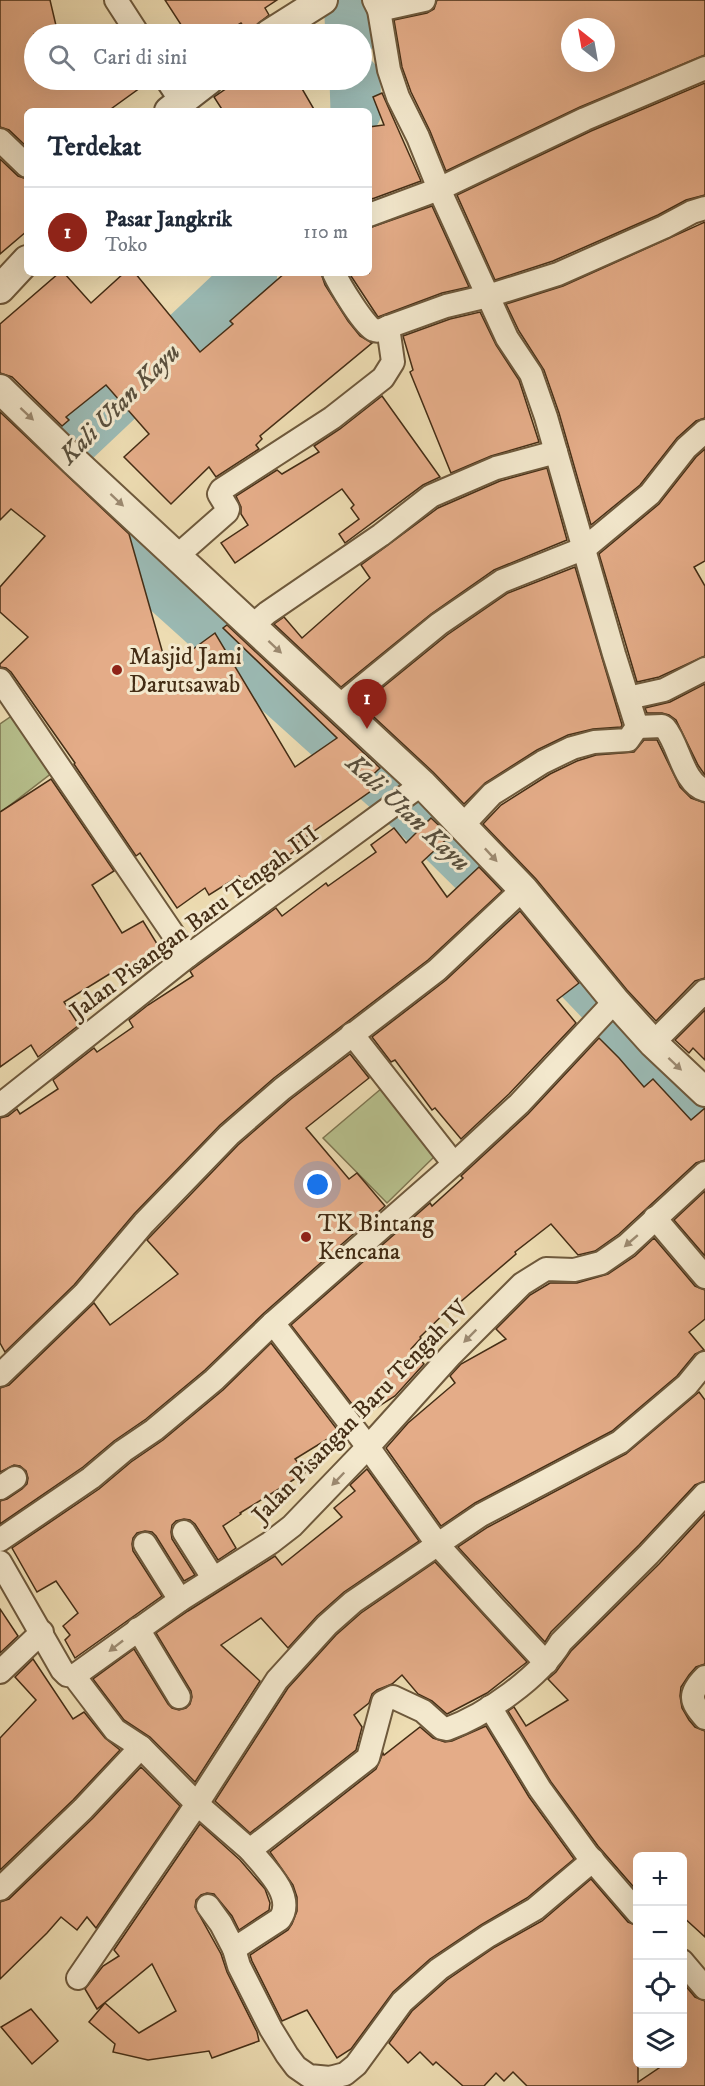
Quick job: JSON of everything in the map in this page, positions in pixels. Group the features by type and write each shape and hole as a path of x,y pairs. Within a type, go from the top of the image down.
{"street":[{"path":"116,0 132,24"},
{"path":"424,0 376,5 389,70 398,97 507,338 531,374 637,727"},
{"path":"285,24 318,3"},
{"path":"372,213 439,189 612,106 705,68"},
{"path":"172,97 187,90"},
{"path":"0,140 24,163"},
{"path":"336,276 358,312 372,329 379,331 446,306 488,296 558,274 705,208"},
{"path":"0,289 24,263"},
{"path":"177,556 227,512 228,509 219,494 221,490 332,418 383,378 393,362 388,327"},
{"path":"0,389 74,461 339,706 408,795 464,825 514,898 610,1006 705,1092"},
{"path":"339,706 439,624 502,580 585,548 650,494 686,448 705,431"},
{"path":"252,626 267,613 381,535 430,496 496,468 556,452"},
{"path":"628,698 664,690 705,669"},
{"path":"0,680 188,957"},
{"path":"637,727 662,726 665,728 691,780 699,788 705,790"},
{"path":"464,825 492,794 543,762 572,747 594,742 628,740 637,727"},
{"name":"Jalan Pisangan Baru Tengah III","path":"0,1105 188,957 408,795"},
{"path":"0,1374 84,1294 144,1222 229,1135 282,1089 437,970 514,898"},
{"path":"653,1043 705,991"},
{"path":"0,1540 91,1478 214,1380 273,1323 519,1104 610,1006"},
{"path":"352,1034 454,1164"},
{"name":"Jalan Pisangan Baru Tengah IV","path":"74,1676 180,1600 286,1531 368,1447 451,1355 522,1284 546,1269 574,1270 601,1263 627,1245 705,1173"},
{"path":"655,1218 705,1277"},
{"path":"273,1323 368,1447 438,1545 546,1663"},
{"path":"78,1978 277,1680 327,1625 354,1602 481,1515 620,1442 687,1385 705,1363"},
{"path":"250,1850 368,1758 383,1702 393,1697 423,1711 442,1728 447,1729 490,1707 523,1684 546,1663 561,1642 705,1494"},
{"path":"184,1532 213,1578"},
{"path":"146,1544 180,1600"},
{"path":"0,1562 67,1675 74,1676 115,1730 141,1747 196,1804 250,1850 282,1894 284,1914 280,1919 234,1949"},
{"path":"138,1629 179,1697"},
{"path":"0,1672 42,1632"},
{"path":"705,1677 693,1691 692,1698 695,1707 705,1718"},
{"path":"490,1707 540,1789 593,1860 633,1907"},
{"path":"0,1889 83,1809 141,1747"},
{"path":"207,1906 221,1924 234,1949 239,1966 271,2029 296,2067 309,2076 330,2078 345,2074 356,2065 402,2002 439,1969 488,1936 535,1909 593,1860"},
{"path":"687,1967 705,1988"}],"green space":[{"path":"16,713 57,769 0,813 0,724"},
{"path":"382,1088 436,1155 387,1203 323,1138"}],"building":[{"path":"0,0 50,0 56,24 24,24 24,90 137,90 112,108 24,108 24,144 9,130 0,127"},
{"path":"165,0 277,0 265,8 269,15 258,24 181,24"},
{"path":"437,0 705,0 705,55 580,107 446,171 402,67 394,20 427,13 434,9"},
{"path":"705,83 705,195 686,200 658,215 553,261 495,280 457,195 591,131"},
{"path":"224,90 303,90 313,108 221,108 214,97"},
{"path":"382,93 421,181 372,199 372,127 384,125 373,97"},
{"path":"0,159 18,176 24,178 24,234 0,254"},
{"path":"432,206 469,287 442,293 378,317 351,276 372,276 372,227"},
{"path":"705,222 705,418 696,421 677,438 640,485 591,525 559,413 544,370 519,331 506,304 563,286"},
{"path":"56,276 67,276 91,303 121,276 137,276 200,352 233,324 230,321 282,276 322,276 325,285 348,321 360,336 372,343 260,436 262,439 256,445 259,449 216,477 209,467 171,504 124,457 149,434 106,385 66,417 69,420 62,426 12,377 0,373 0,324"},
{"path":"480,312 496,345 519,380 539,442 491,456 451,473 410,372 413,370 403,336 450,319"},
{"path":"382,396 440,477 423,485 345,543 339,534 359,519 351,508 354,505 342,489 235,563 221,543 248,525 241,514 241,507 236,496 277,470 282,474 319,452 314,446"},
{"path":"0,412 129,534 167,668 215,633 295,767 337,738 223,628 227,625 380,768 365,782 371,791 293,846 296,850 246,886 239,876 209,895 205,888 177,908 140,853 136,856 75,763 11,672 0,667 0,664 28,637 0,612 0,587 45,536 11,509 0,520"},
{"path":"705,449 705,561 694,567 705,586 705,656 659,677 637,682 599,554 659,504"},
{"path":"547,468 567,540 494,570 431,614 341,687 274,624 284,617 302,638 370,578 361,565 438,508 500,481"},
{"path":"575,567 622,725 568,735 537,750 485,783 464,804 361,705 447,635 508,593"},
{"path":"705,684 705,775 676,720 662,713 647,713 645,708 670,702"},
{"path":"644,740 657,740 680,787 691,798 705,803 705,978 695,981 656,1021 627,990 536,879 483,824 501,805 550,774 596,755 634,752"},
{"path":"51,779 114,871 92,885 122,933 143,921 159,947 64,1002 79,1025 38,1057 31,1045 0,1067 0,812"},
{"path":"431,818 450,836 422,862 447,897 479,867 502,891 428,960 274,1078 220,1125 134,1214 74,1285 5,1352 0,1343 0,1118 8,1116 17,1109 20,1114 58,1089 53,1080 94,1048 97,1052 133,1027 129,1020 193,976 190,971 276,908 282,916 326,883 328,886 376,852 371,845 394,828 406,843"},
{"path":"520,911 579,983 557,1000 576,1023 509,1094 461,1139 435,1108 432,1110 395,1060 391,1062 372,1037 446,980"},
{"path":"705,1010 705,1060 693,1048 689,1053 675,1040"},
{"path":"599,1038 644,1087 653,1079 691,1120 705,1108 705,1160 696,1163 619,1234 595,1251 578,1255 551,1224 515,1252 516,1254 451,1310 450,1308 420,1337 411,1349 424,1364 395,1396 362,1417 291,1325 430,1203 432,1206 463,1178 461,1176 528,1114"},
{"path":"350,1054 369,1078 306,1128 349,1179 357,1173 385,1206 264,1313 205,1370 146,1419 114,1441 83,1467 0,1524 0,1501 22,1489 27,1484 28,1478 26,1471 20,1466 14,1465 0,1472 0,1388 9,1385 94,1303 110,1325 178,1274 147,1240 238,1145 291,1099"},
{"path":"705,1191 705,1256 674,1220"},
{"path":"654,1238 695,1286 705,1290 705,1319 689,1332 704,1350 695,1354 677,1376 612,1431 475,1503 441,1526 386,1448 408,1423 455,1383 450,1376 461,1364 506,1339 496,1329 530,1295 550,1283 577,1283 608,1274 635,1256"},
{"path":"271,1343 339,1432 295,1459 306,1472 223,1526 236,1548 218,1560 195,1524 184,1519 176,1521 172,1525 172,1539 195,1575 184,1581 156,1536 152,1532 137,1533 133,1538 133,1551 162,1596 75,1658 65,1640 70,1635 63,1626 78,1613 56,1581 37,1592 12,1548 99,1489 131,1462 163,1440 223,1390"},
{"path":"699,1392 705,1400 705,1481 695,1485 639,1545 551,1632 545,1642 458,1547 488,1527 626,1454"},
{"path":"367,1469 419,1541 344,1592 317,1616 288,1648 261,1618 221,1645 260,1681 195,1782 150,1737 124,1720 93,1679 134,1649 168,1704 179,1710 186,1708 190,1704 191,1691 156,1633 275,1556 282,1565 342,1517 334,1508 355,1491 350,1485"},
{"path":"705,1514 705,1664 696,1667 689,1675 681,1687 680,1696 682,1708 689,1720 695,1727 705,1731 705,1937 687,1921 687,1852 633,1852 633,1886 598,1846 551,1782 508,1711 514,1707 526,1726 568,1700 548,1679 571,1651 659,1564"},
{"path":"435,1562 527,1662 487,1693 447,1714 432,1701 418,1694 402,1675 392,1684 377,1690 372,1694 369,1703 354,1715 362,1727 356,1750 250,1833 215,1801 288,1688 336,1635 361,1613"},
{"path":"0,1609 18,1636 0,1653"},
{"path":"33,1659 73,1719 84,1712 105,1738 120,1750 73,1800 0,1870 0,1738 36,1700 15,1677"},
{"path":"486,1726 529,1797 574,1859 527,1898 430,1959 393,1992 351,2049 337,2058 307,2010 282,2021 250,1955 288,1930 297,1911 297,1897 293,1885 270,1852 376,1769 383,1753 384,1755 420,1727 433,1738 445,1742"},
{"path":"141,1767 180,1806 96,1928 87,1917 77,1930 61,1917 0,1979 0,1902 9,1899 93,1818"},
{"path":"200,1824 240,1860 265,1889 270,1903 269,1910 239,1930 232,1916 214,1894 201,1895 196,1900 195,1907 221,1954 259,2041 212,2058 209,2051 148,2060 113,2052 115,2044 89,2022 105,2003 139,2033 176,2011 152,1964 97,2009 85,1989 103,1966 119,1956 114,1950"},
{"path":"591,1879 628,1922 633,1924 633,2068 638,2068 638,2082 659,2068 687,2068 687,1988 695,1997 705,2001 705,2086 527,2086 513,2072 504,2081 496,2073 484,2086 463,2086 436,2062 433,2065 420,2052 408,2063 389,2043 412,2011 447,1980 495,1947 542,1921"},
{"path":"31,2009 58,2041 32,2064 1,2027"}],"waterway":[{"name":"Kali Utan Kayu","path":"349,0 350,24"},
{"name":"Kali Utan Kayu","path":"355,90 356,108"},
{"name":"Kali Utan Kayu","path":"249,276 55,459 52,473 53,488 431,828 612,1012 646,1055 705,1112"}],"place":[{"name":"Masjid Jami Darutsawab","path":"117,670"},
{"name":"Pasar Jangkrik","path":"367,729"},
{"name":"TK Bintang Kencana","path":"306,1237"}]}
